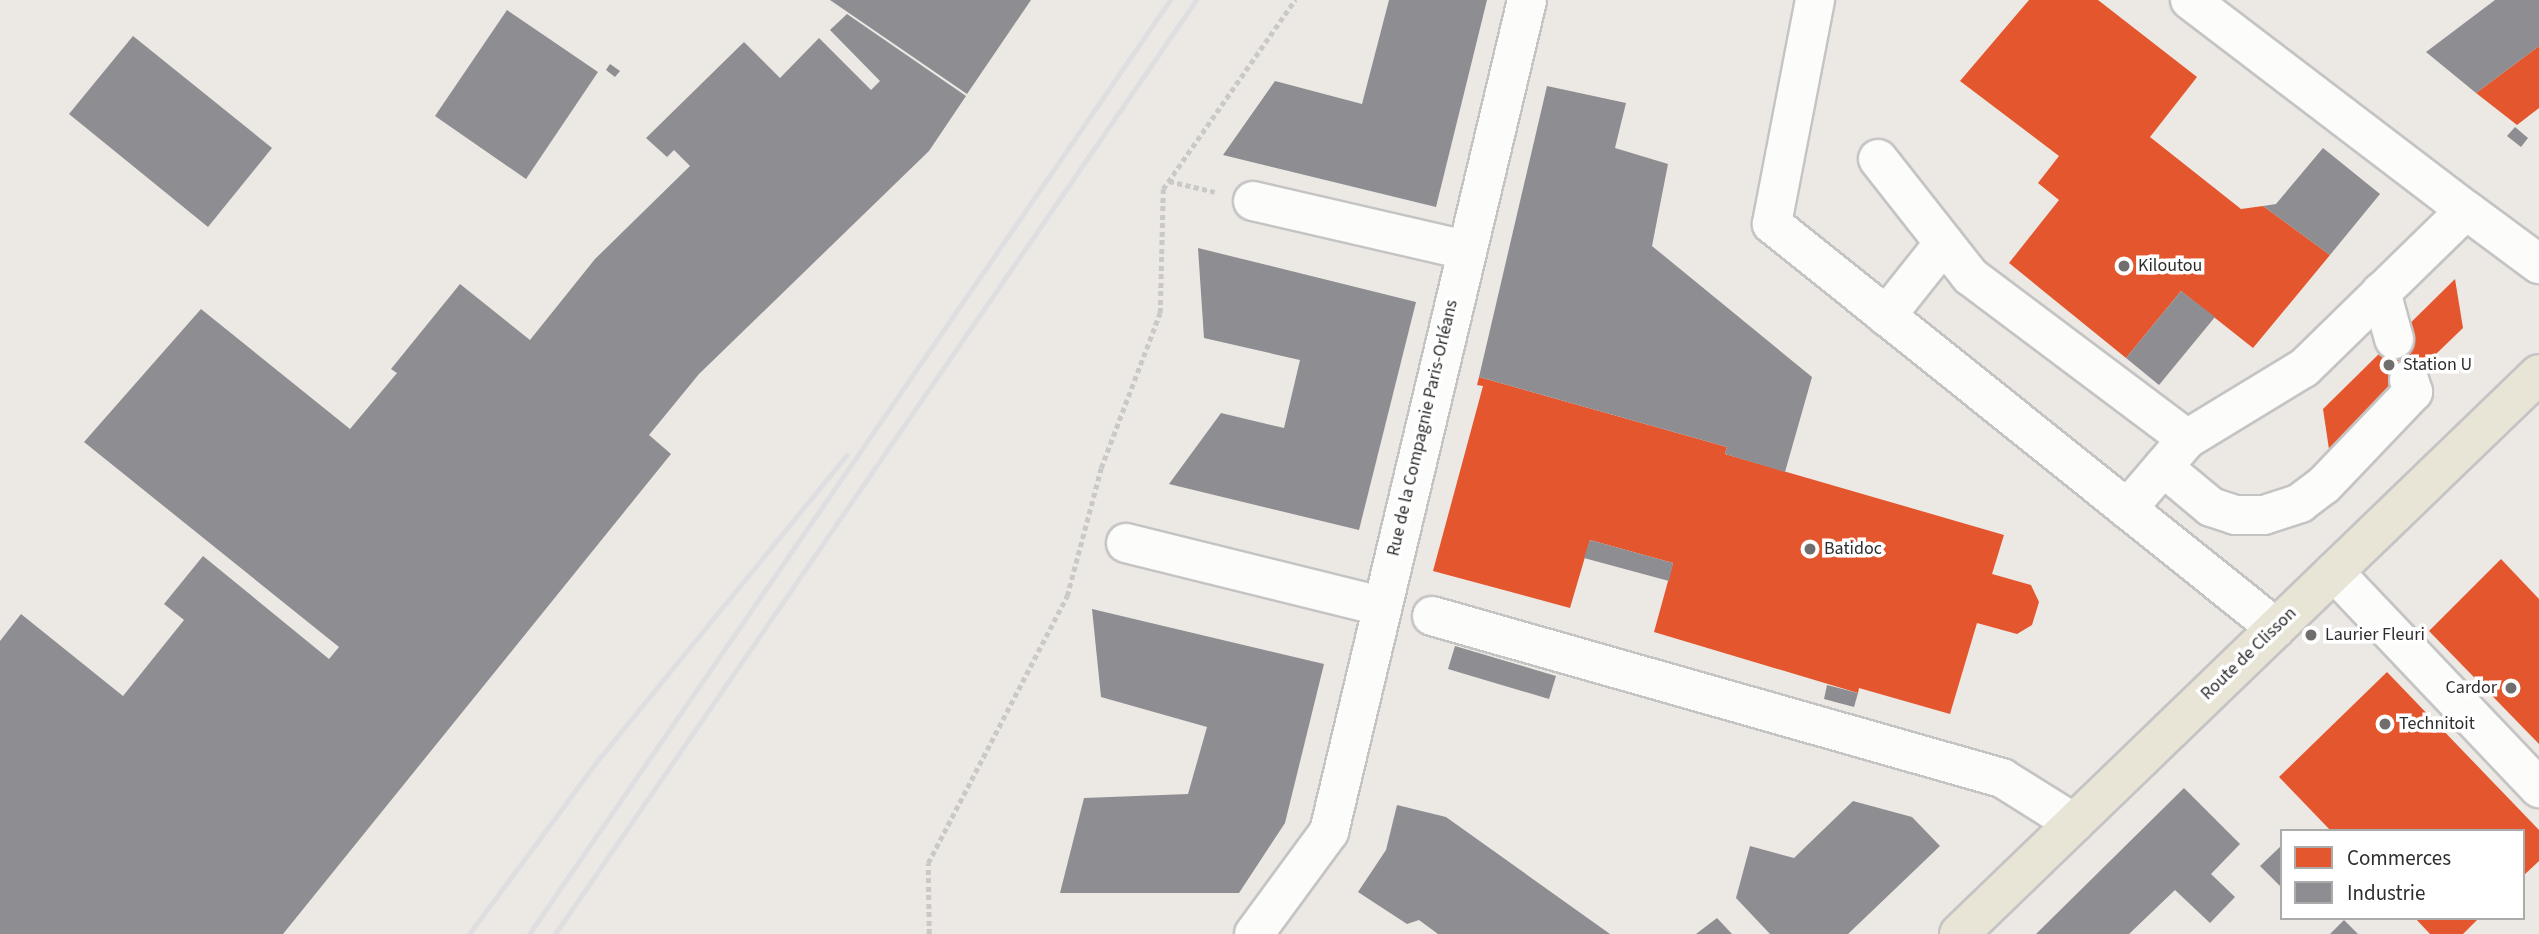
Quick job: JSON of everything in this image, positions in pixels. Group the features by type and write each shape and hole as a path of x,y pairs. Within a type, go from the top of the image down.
{"main road":[{"name":"Route de Clisson","path":"1959,934 2539,374"}],"street":[{"name":"Rue de la Compagnie Paris-Orléans","path":"1254,934 1329,832 1465,250 1527,0"},
{"path":"1815,0 1772,224 2276,628"},
{"path":"2190,0 2539,264"},
{"path":"1878,159 1970,276 2187,439"},
{"path":"1253,201 1465,250"},
{"path":"2127,509 2187,439 2304,368 2466,210"},
{"path":"1886,316 1944,243"},
{"path":"2381,292 2393,339"},
{"path":"2162,467 2211,507 2235,515 2264,515 2300,503 2323,485 2413,392 2409,380"},
{"path":"1126,543 1381,606"},
{"path":"2334,572 2539,789"},
{"path":"1432,616 2002,778 2074,823"}],"path":[{"path":"929,934 928,863 1067,596 1101,468 1160,313 1163,188 1295,0"},
{"path":"1168,181 1253,201"}],"building: Commerces":[{"path":"2029,0 2098,0 2197,77 2150,137 2241,209 2263,206 2330,255 2253,348 2181,291 2126,358 2009,263 2059,200 2038,183 2059,156 1960,81"},
{"path":"2539,46 2539,108 2517,125 2476,93"},
{"path":"2455,279 2463,328 2330,456 2323,409"},
{"name":"Batidoc","path":"1479,377 1727,447 1725,454 2004,535 1992,574 2031,585 2039,602 2032,625 2017,634 1977,623 1950,714 1859,688 1858,693 1654,632 1673,563 1590,540 1570,608 1433,571 1483,386 1477,385"},
{"name":"Cardor","path":"2501,559 2539,599 2539,744 2429,631"},
{"name":"Technitoit","path":"2387,672 2539,830 2539,861 2525,874 2525,829 2329,829 2279,777"},
{"path":"2417,920 2477,920 2463,934 2430,934"}],"building: Industrie":[{"path":"830,0 1031,0 967,94"},
{"path":"1389,0 1487,0 1436,207 1223,155 1275,81 1362,104"},
{"path":"2495,0 2539,0 2539,46 2476,93 2426,52"},
{"path":"507,10 598,72 526,179 435,116"},
{"path":"847,14 966,96 929,151 699,374 649,435 671,454 283,934 0,934 0,641 21,614 123,696 184,620 164,604 203,556 329,659 339,647 84,442 201,309 350,429 397,373 391,369 460,284 530,340 595,259 690,166 674,150 667,157 646,138 744,42 780,78 819,38 871,90 880,81 830,30"},
{"path":"133,36 272,148 208,227 69,114"},
{"path":"610,64 620,71 615,77 606,70"},
{"path":"1547,86 1626,103 1615,148 1668,164 1652,246 1812,377 1785,472 1725,454 1727,447 1479,377"},
{"path":"2515,127 2528,138 2521,147 2507,136"},
{"path":"2323,148 2380,194 2330,255 2263,206 2276,204"},
{"path":"1198,248 1416,302 1359,530 1169,484 1221,413 1284,428 1300,360 1204,338"},
{"path":"2181,291 2215,317 2159,385 2126,358"},
{"path":"1590,540 1673,563 1669,581 1584,558"},
{"path":"1092,609 1324,664 1285,823 1239,893 1060,893 1084,798 1188,794 1207,727 1101,697"},
{"path":"1455,646 1556,676 1549,699 1448,669"},
{"path":"1827,685 1858,693 1854,707 1824,699"},
{"path":"2184,788 2240,844 2211,874 2235,897 2210,923 2175,890 2129,934 2036,934"},
{"path":"1853,801 1912,817 1940,846 1848,934 1770,934 1736,898 1750,846 1794,858"},
{"path":"1397,805 1446,817 1610,934 1438,934 1419,920 1407,924 1358,892 1386,850"},
{"path":"2280,847 2280,886 2260,866"},
{"path":"1717,918 1732,934 1696,934"},
{"path":"2344,920 2358,934 2330,934"}],"railway":[{"path":"529,934 1170,0"},
{"path":"555,934 1196,0"},
{"path":"469,934 597,761 847,455"}],"place":[{"name":"Kiloutou","path":"2124,266"},
{"name":"Station U","path":"2389,365"},
{"name":"Batidoc","path":"1810,549"},
{"name":"Laurier Fleuri","path":"2311,635"},
{"name":"Cardor","path":"2511,688"},
{"name":"Technitoit","path":"2385,724"}]}
